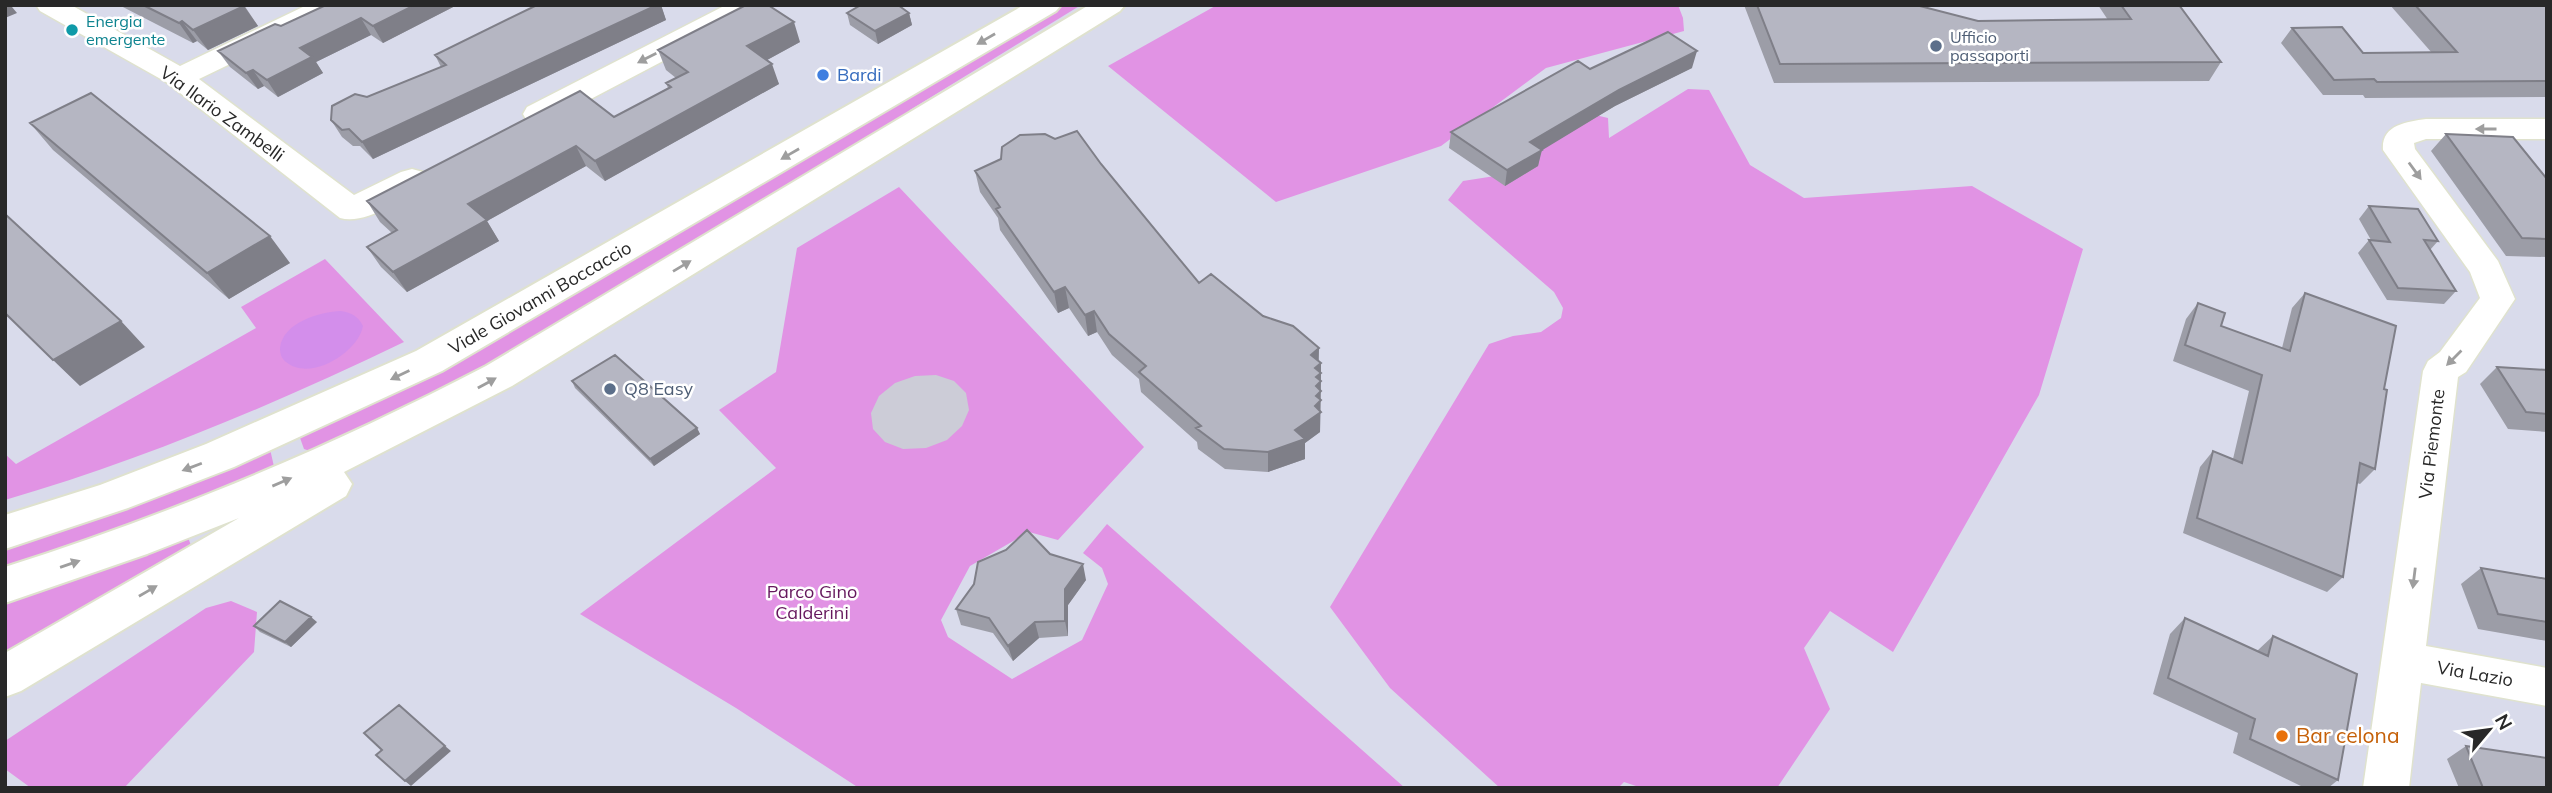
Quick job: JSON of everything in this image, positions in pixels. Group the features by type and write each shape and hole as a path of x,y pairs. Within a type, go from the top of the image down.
{"main road":[{"name":"Viale Giovanni Boccaccio","path":"5,532 112,497 234,450 347,401 429,361 735,187 1046,5"},
{"path":"5,585 64,567 241,500 429,414 499,376 1110,5"},
{"path":"5,677 327,487 388,447 429,414"}],"street":[{"name":"Via Ilario Zambelli","path":"50,5 178,78 352,210 437,166"},
{"path":"178,78 330,5"},
{"path":"510,128 729,9"},
{"name":"Via Piemonte","path":"2386,788 2441,371 2453,362 2498,299 2486,269 2397,144 2398,139 2403,134 2426,129 2547,130"},
{"name":"Via Lazio","path":"2403,661 2547,687"}],"green space":[{"path":"1061,5 1081,5 910,110 908,115 491,364 416,404 313,452 304,449 299,435 889,106"},
{"path":"1217,5 1678,5 1684,31 1546,68 1441,146 1276,202 1108,66"},
{"path":"1688,89 1709,90 1750,165 1804,198 1972,186 2083,249 2039,395 1893,652 1830,611 1804,648 1830,709 1777,788 1642,788 1624,782 1618,788 1500,788 1390,688 1330,607 1489,344 1513,336 1541,332 1561,318 1563,308 1554,292 1448,200 1463,181 1495,176 1591,114 1608,118 1609,138"},
{"name":"Parco Gino Calderini","path":"899,187 1144,447 1058,540 1029,532 970,566 941,620 948,637 1012,679 1082,640 1108,584 1102,568 1083,553 1107,524 1405,788 859,788 736,708 580,614 776,468 719,410 776,372 797,248"},
{"path":"325,259 404,342 307,387 158,449 5,500 5,454 16,464 256,328 241,307"},
{"path":"270,449 275,471 126,528 5,567 5,546"},
{"path":"187,535 192,548 5,662 5,601"},
{"path":"231,601 257,612 254,652 124,788 31,788 5,769 5,741 206,608"}],"shaded area":[{"path":"341,311 354,316 363,326 359,336 343,355 320,367 307,369 296,367 284,360 280,348 288,331 313,316"},
{"path":"936,375 954,381 966,393 969,410 962,426 947,440 926,448 903,449 885,442 873,429 871,413 879,396 895,383 915,376"}],"building":[{"path":"143,5 244,6 193,30 182,21 179,23"},
{"path":"326,5 415,5 373,26 361,18 300,48 312,57 267,80 253,70 246,73 218,51 275,24 281,26"},
{"path":"537,5 657,5 362,142 349,129 342,130 331,120 332,106 355,94 367,97 446,65 435,55"},
{"path":"746,5 768,5 794,22 747,46 772,64 595,161 576,146 468,204 487,220 393,272 367,247 397,230 367,201 580,91 614,117 671,87 666,83 688,72 658,50"},
{"path":"861,5 898,5 909,13 875,31 847,13"},
{"path":"1757,5 1916,5 1978,21 2131,19 2121,5 2179,5 2221,62 1780,64"},
{"path":"2415,5 2547,5 2547,81 2334,80 2292,28 2342,27 2363,53 2457,52"},
{"path":"1668,32 1697,51 1619,90 1530,142 1542,150 1507,170 1451,132 1578,61 1590,69"},
{"path":"91,93 270,236 207,273 30,123"},
{"path":"1077,131 1199,283 1211,274 1263,316 1293,326 1319,348 1311,355 1321,363 1315,368 1321,373 1316,377 1321,381 1316,386 1321,391 1316,396 1321,400 1315,406 1321,412 1295,430 1305,439 1268,452 1224,449 1196,428 1201,426 1139,372 1146,366 1109,334 1094,311 1085,315 1065,287 1054,292 996,209 1000,207 975,171 1001,159 1002,147 1020,135 1045,134 1055,139"},
{"path":"2446,134 2513,137 2547,179 2547,239 2522,238"},
{"path":"2369,206 2418,209 2438,241 2424,240 2456,291 2398,288 2369,240 2390,242"},
{"path":"5,214 121,321 53,360 5,313"},
{"path":"2305,293 2396,326 2384,389 2387,390 2375,469 2360,463 2343,577 2197,518 2213,451 2242,463 2262,375 2185,345 2198,303 2225,313 2221,326 2290,351"},
{"path":"615,355 697,428 650,459 572,381"},
{"path":"2497,367 2547,370 2547,414 2526,412"},
{"path":"1027,530 1050,554 1083,564 1065,589 1065,621 1035,622 1008,646 989,618 956,609 974,584 978,562 1006,550"},
{"path":"2481,568 2547,579 2547,622 2498,614"},
{"path":"280,601 311,617 285,642 254,626"},
{"path":"2185,618 2268,656 2273,636 2357,674 2338,780 2250,739 2255,719 2168,678"},
{"path":"399,705 445,746 405,781 376,755 382,750 364,733"},
{"path":"2466,746 2547,758 2547,788 2483,788"}],"place":[{"name":"Energia emergente","path":"72,30"},
{"name":"Ufficio passaporti","path":"1936,46"},
{"name":"Bardi","path":"823,75"},
{"name":"Q8 Easy","path":"610,389"},
{"name":"Bar celona","path":"2282,736"}]}
